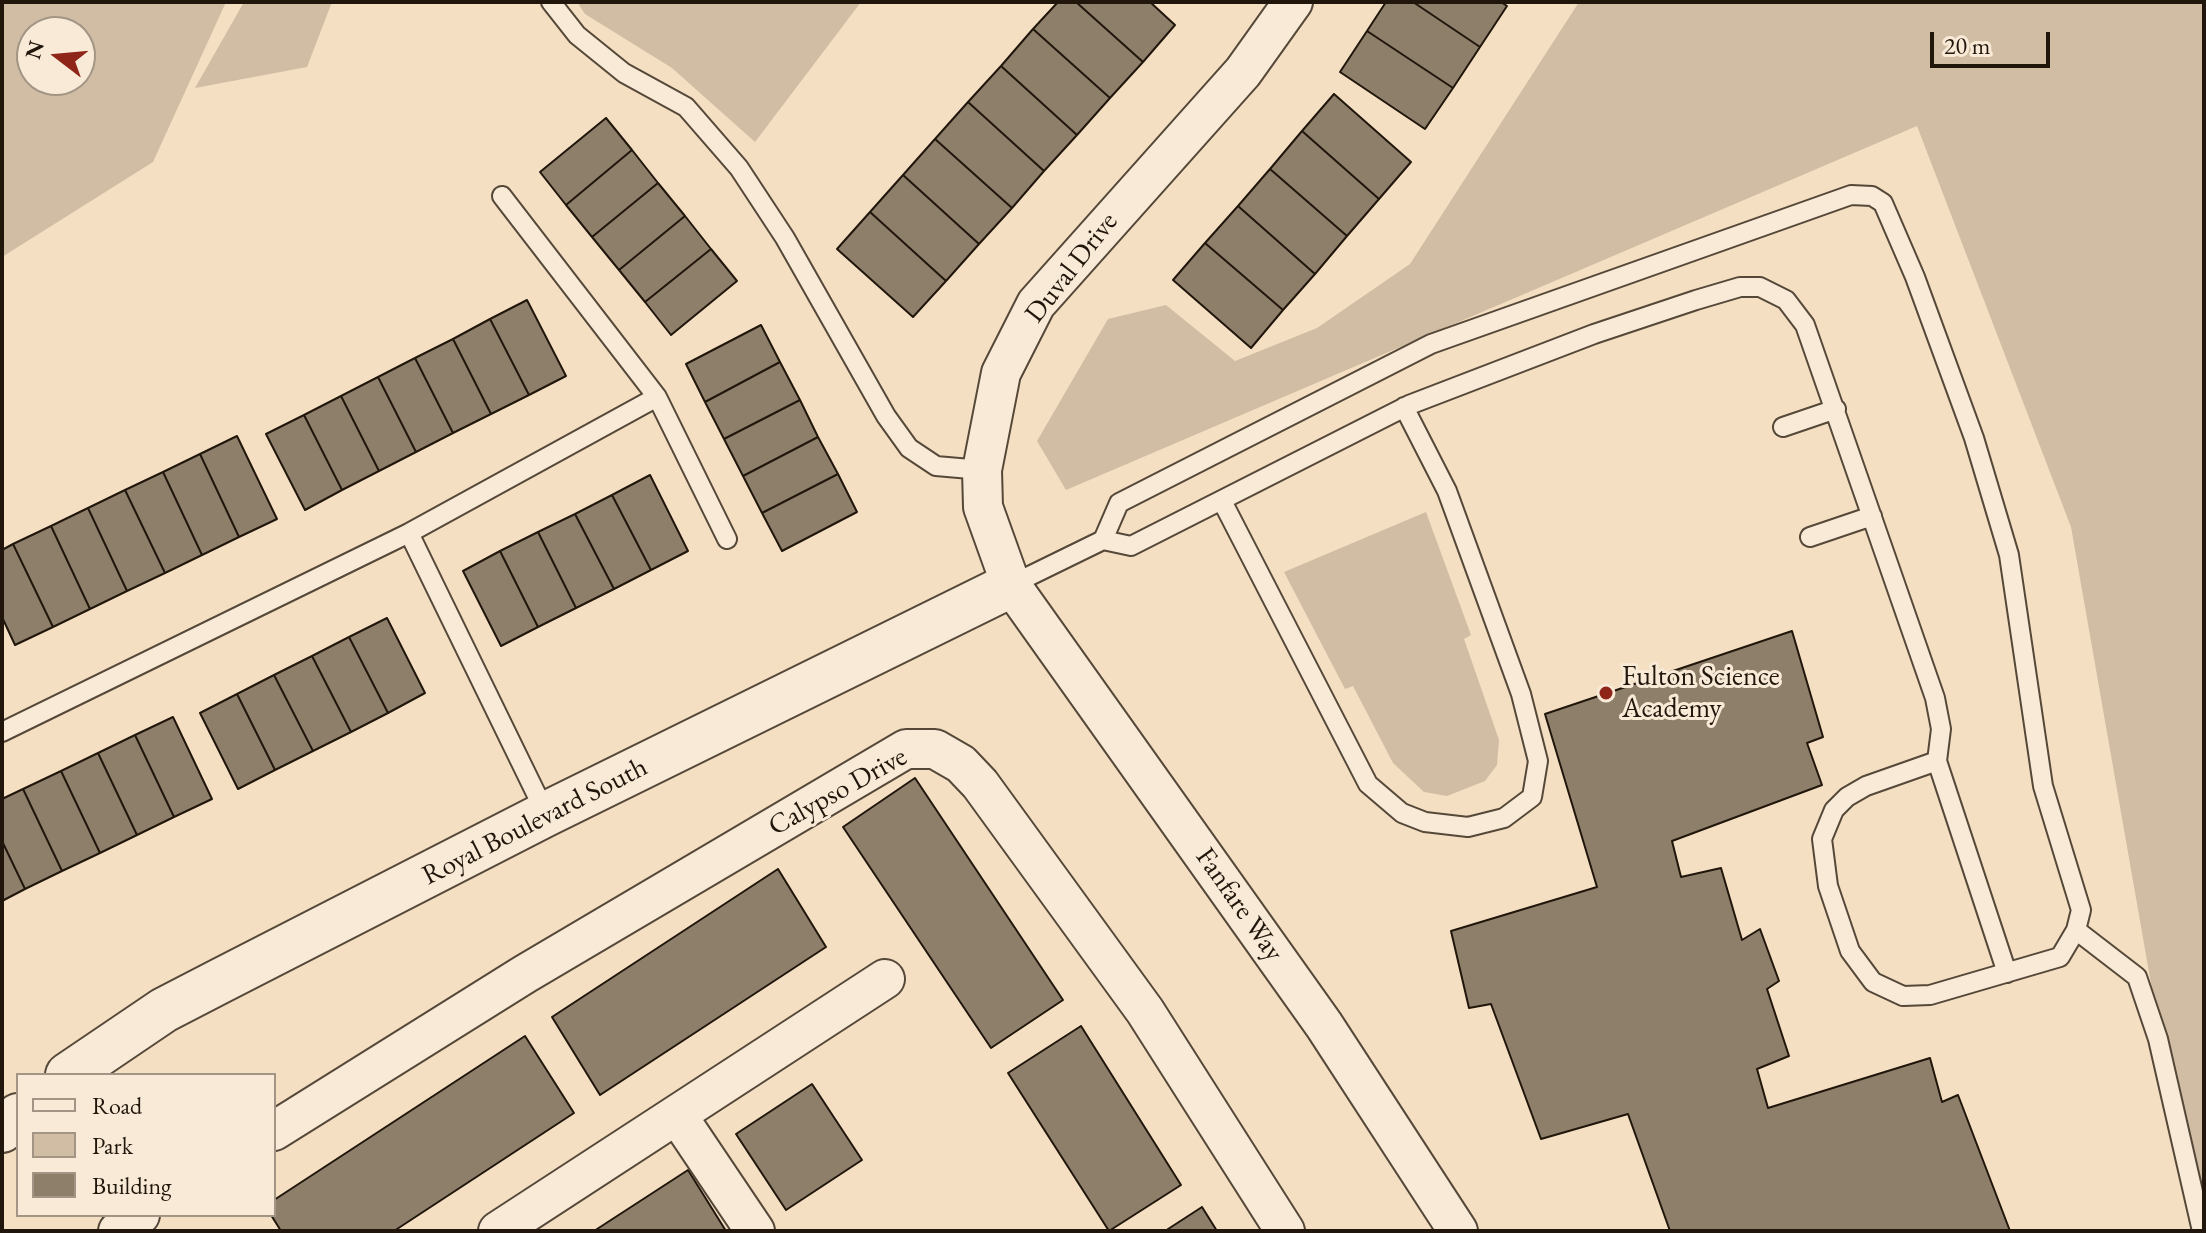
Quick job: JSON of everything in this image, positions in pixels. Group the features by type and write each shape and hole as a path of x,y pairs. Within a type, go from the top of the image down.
{"street":[{"name":"Duval Drive","path":"1011,585 983,507 982,470 1001,373 1036,304 1243,72 1293,2"},
{"name":"Royal Boulevard South","path":"71,1073 164,1010 546,814 1011,585"},
{"name":"Fanfare Way","path":"1011,585 1324,1025 1458,1231"},
{"name":"Calypso Drive","path":"276,1130 525,974 906,749 935,749 961,764 980,784 1145,1011 1285,1231"},
{"path":"498,1231 885,979"},
{"path":"677,1115 755,1231"},
{"path":"118,1231 137,1217"}],"lane":[{"path":"551,2 577,35 624,73 686,107 739,168 785,238 886,416 909,448 936,466 982,470"},
{"path":"1103,540 1119,503 1431,344 1851,195 1872,196 1883,203 1915,277 1974,438 2009,555 2043,786 2081,910 2076,930 2060,957 1924,996 1903,996 1873,982 1858,964 1828,886 1822,839 1834,810 1866,786 1937,761"},
{"path":"502,196 657,397 727,539"},
{"path":"1011,585 1103,540 1131,546 1404,407 1609,329 1711,295 1740,287 1760,287 1786,300 1805,325 1836,409 1935,698 1941,729 1937,761 2007,973"},
{"path":"2,732 409,533 657,397"},
{"path":"1222,501 1368,784 1402,813 1425,822 1468,827 1504,818 1532,797 1538,761 1521,694 1447,491 1404,407"},
{"path":"1783,427 1836,409"},
{"path":"1810,537 1872,516"},
{"path":"409,533 546,814"},
{"path":"2076,930 2137,977 2158,1039 2202,1231"}],"green space":[{"path":"2,2 226,2 153,162 2,257"},
{"path":"244,2 332,2 307,67 195,88"},
{"path":"577,2 861,2 755,142 672,68 585,14"},
{"path":"1579,2 2204,2 2204,1196 2160,1035 2071,527 1917,126 1066,490 1037,441 1108,319 1166,305 1235,361 1317,328 1410,264"},
{"path":"1426,512 1471,635 1464,639 1499,740 1497,765 1485,781 1447,796 1424,792 1393,763 1353,686 1345,689 1284,572"}],"building":[{"path":"1058,2 1076,2 1143,62 1110,98 1033,29"},
{"path":"1076,2 1150,2 1175,25 1143,62"},
{"path":"1386,2 1413,2 1480,47 1453,88 1367,31"},
{"path":"1413,2 1501,2 1507,6 1480,47"},
{"path":"1033,29 1110,98 1077,135 1001,66"},
{"path":"1367,31 1453,88 1425,129 1340,72"},
{"path":"1001,66 1077,135 1044,171 968,102"},
{"path":"1334,94 1411,162 1379,199 1302,131"},
{"path":"968,102 1044,171 1012,208 935,139"},
{"path":"606,118 632,150 566,205 540,172"},
{"path":"1302,131 1379,199 1347,236 1270,169"},
{"path":"935,139 1012,208 979,244 903,175"},
{"path":"632,150 658,183 592,237 566,205"},
{"path":"1270,169 1347,236 1315,274 1238,206"},
{"path":"903,175 979,244 946,281 870,212"},
{"path":"658,183 685,216 619,270 592,237"},
{"path":"1238,206 1315,274 1283,310 1205,243"},
{"path":"870,212 946,281 913,317 837,249"},
{"path":"685,216 711,249 645,302 619,270"},
{"path":"1205,243 1283,310 1251,348 1173,280"},
{"path":"711,249 737,281 671,335 645,302"},
{"path":"527,300 566,376 529,395 490,319"},
{"path":"490,319 529,395 491,414 453,339"},
{"path":"761,325 780,362 705,402 686,364"},
{"path":"453,339 491,414 453,433 415,358"},
{"path":"415,358 453,433 416,452 378,377"},
{"path":"780,362 800,400 724,439 705,402"},
{"path":"378,377 416,452 379,471 341,396"},
{"path":"341,396 379,471 342,490 304,415"},
{"path":"800,400 818,437 743,476 724,439"},
{"path":"304,415 342,490 305,510 266,434"},
{"path":"237,436 277,519 239,537 200,454"},
{"path":"818,437 838,474 762,513 743,476"},
{"path":"200,454 239,537 202,555 163,472"},
{"path":"163,472 202,555 165,573 125,490"},
{"path":"838,474 857,512 782,551 762,513"},
{"path":"650,475 688,551 651,570 612,495"},
{"path":"125,490 165,573 127,591 88,508"},
{"path":"612,495 651,570 614,589 575,514"},
{"path":"88,508 127,591 90,609 51,526"},
{"path":"575,514 614,589 576,608 538,532"},
{"path":"51,526 90,609 53,627 13,544"},
{"path":"538,532 576,608 538,627 500,551"},
{"path":"13,544 53,627 15,645 2,617 2,550"},
{"path":"500,551 538,627 501,646 463,571"},
{"path":"387,618 425,693 388,713 349,637"},
{"path":"1792,631 1823,737 1807,743 1822,785 1672,841 1681,877 1721,868 1742,940 1760,929 1779,981 1767,989 1789,1056 1757,1069 1768,1108 1930,1058 1942,1102 1958,1095 2010,1231 1670,1231 1628,1114 1541,1139 1491,1004 1469,1008 1451,931 1597,887 1545,714"},
{"path":"349,637 388,713 351,732 312,656"},
{"path":"312,656 351,732 313,751 274,675"},
{"path":"274,675 313,751 275,770 237,694"},
{"path":"237,694 275,770 238,789 200,713"},
{"path":"173,717 212,799 174,817 135,735"},
{"path":"135,735 174,817 137,835 98,753"},
{"path":"98,753 137,835 100,853 61,771"},
{"path":"61,771 100,853 62,871 23,789"},
{"path":"915,778 1063,1000 991,1048 843,827"},
{"path":"23,789 62,871 25,889 2,841 2,799"},
{"path":"2,841 25,889 2,901"},
{"path":"778,869 826,947 600,1095 552,1017"},
{"path":"1081,1026 1181,1185 1109,1231 1008,1073"},
{"path":"525,1036 574,1113 394,1231 281,1231 272,1217 276,1217 276,1199"},
{"path":"812,1084 862,1160 786,1210 736,1134"},
{"path":"688,1170 726,1231 594,1231"},
{"path":"1202,1207 1217,1231 1165,1231"}],"place":[{"name":"Fulton Science Academy","path":"1606,693"}]}
